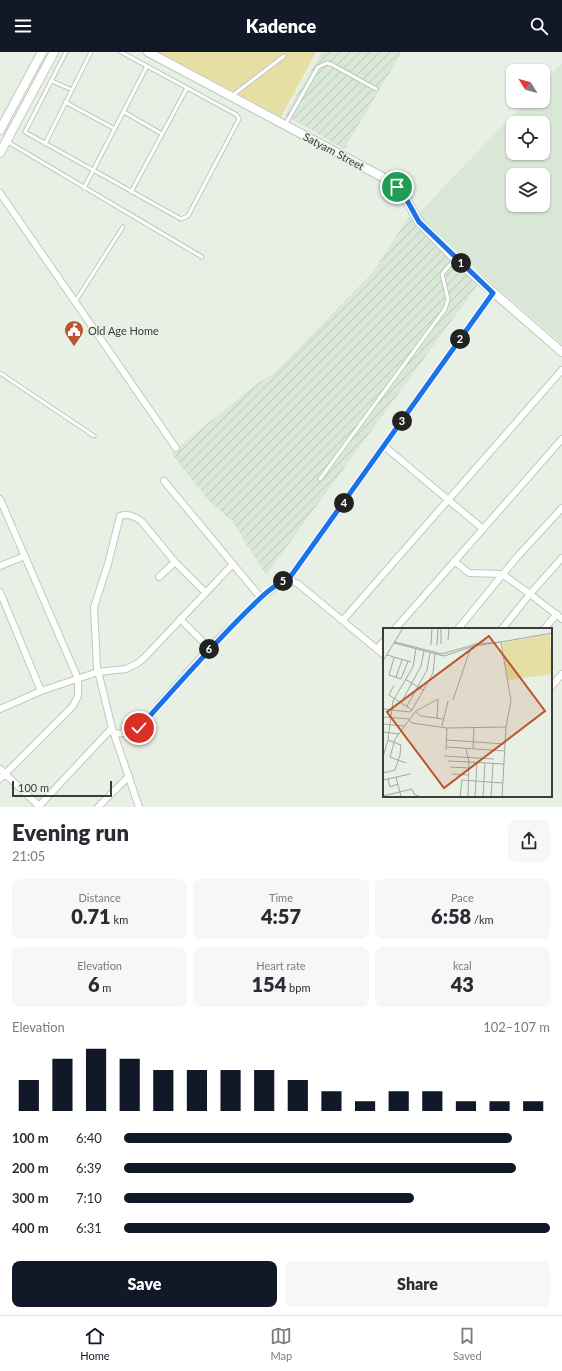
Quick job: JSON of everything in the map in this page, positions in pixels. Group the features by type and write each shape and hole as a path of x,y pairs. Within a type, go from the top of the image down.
{"street":[{"path":"0,130 42,52"},
{"path":"2,146 54,52"},
{"name":"Satyam Street","path":"148,52 390,181 403,193 419,222 456,259 562,352"},
{"path":"0,193 176,448"},
{"path":"288,580 493,293"},
{"path":"343,620 562,370"},
{"path":"396,628 562,439"},
{"path":"384,446 483,529"},
{"path":"164,480 232,565 261,598"},
{"path":"0,499 78,679 78,696 76,704 0,779"},
{"path":"459,628 502,574 562,508"},
{"path":"139,807 113,731 98,672 94,607 108,564 120,516 124,514 140,520 175,562 205,592"},
{"path":"0,566 25,556"},
{"path":"503,628 530,594 562,559"},
{"path":"454,561 469,573 502,574 562,618"},
{"path":"159,577 175,562"},
{"path":"1,707 41,691 98,672 132,667 144,658 232,565"},
{"path":"0,769 39,807 113,731 132,732 139,728 209,648 261,598 281,582 288,580 297,583 383,654"},
{"path":"0,592 41,691"},
{"path":"545,628 557,614"},
{"path":"180,619 209,648"},
{"path":"377,649 383,642"},
{"path":"552,686 562,674"},
{"path":"98,807 129,776"}],"lane":[{"path":"66,52 25,132 131,192 181,219 184,219 188,216 239,119 237,115 121,52"},
{"path":"45,144 91,52"},
{"path":"231,97 284,56"},
{"path":"284,125 318,66 322,64 331,64 376,89"},
{"path":"84,188 147,66"},
{"path":"52,80 72,90"},
{"path":"131,192 187,88"},
{"path":"65,102 115,129"},
{"path":"124,112 162,134"},
{"path":"2,146 84,188 202,257"},
{"path":"75,302 123,227"},
{"path":"320,479 445,309 448,298 442,274 456,259"},
{"path":"0,373 94,436"}],"shaded area":[{"path":"158,52 316,52 281,117"},
{"path":"322,52 402,52 344,149 285,115"},
{"path":"562,63 562,344 415,217 506,122 506,160 550,160 550,116 512,116 519,108 550,108 550,76"},
{"path":"409,216 477,286 266,575 233,522 208,500 171,453 258,383 275,372 374,271"}],"place":[{"name":"Old Age Home","path":"74,347"}],"route":[{"path":"139,728 209,648 261,598 281,582 288,580 493,293 419,222 403,193 397,187"}]}
